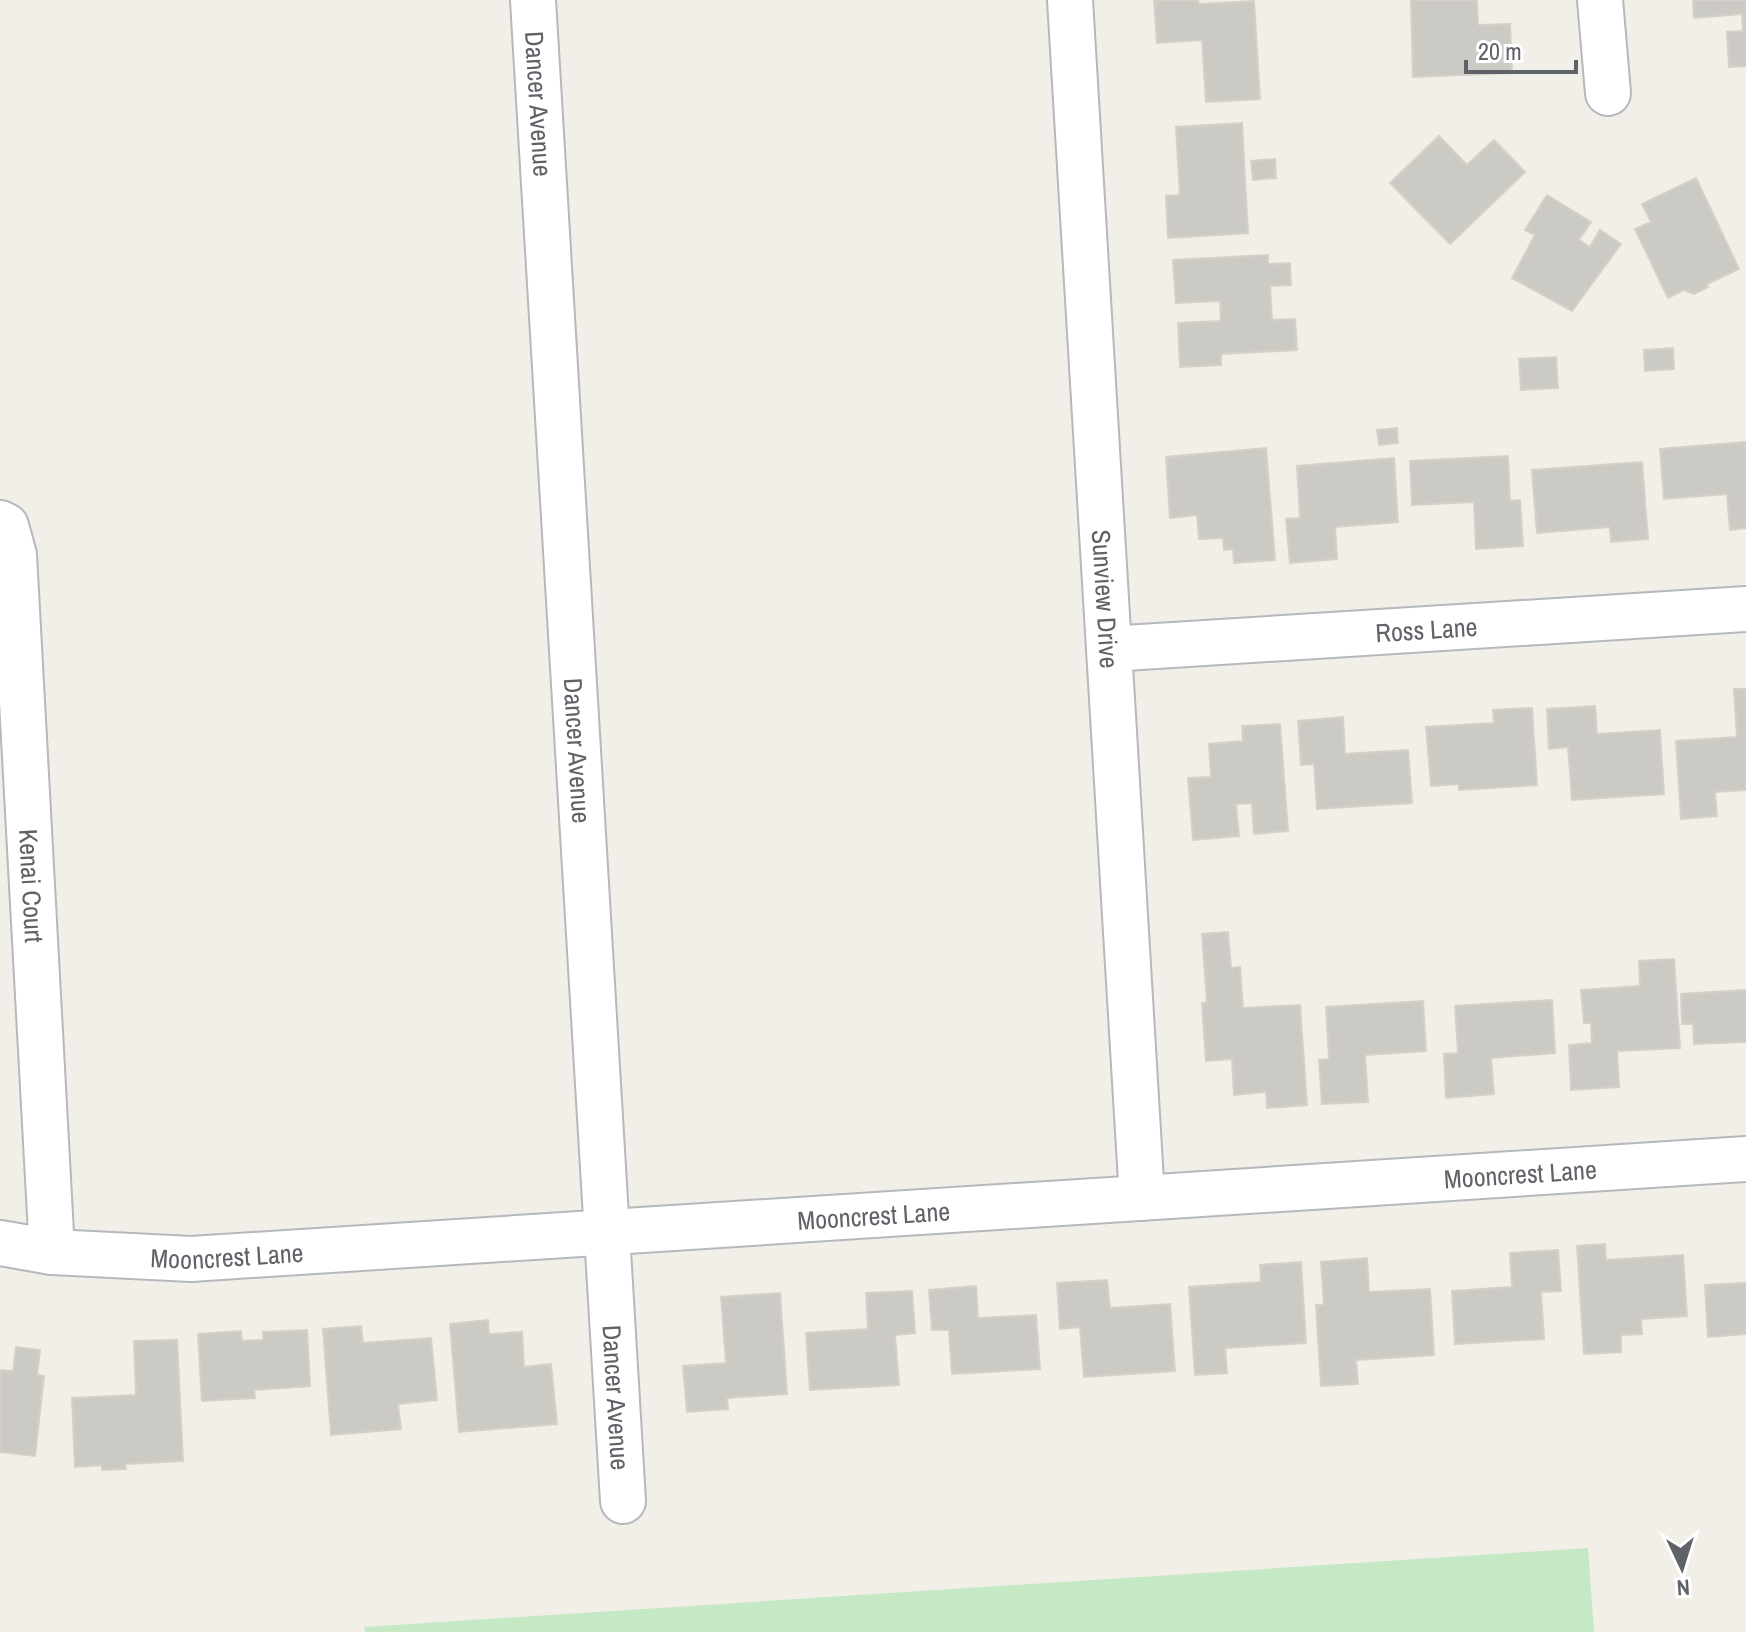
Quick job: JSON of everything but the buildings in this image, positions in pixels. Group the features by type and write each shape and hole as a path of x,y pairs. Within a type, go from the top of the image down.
{"street":[{"name":"Dancer Avenue","path":"533,0 623,1501"},
{"name":"Sunview Drive","path":"1070,0 1142,1198"},
{"path":"1600,0 1608,93"},
{"name":"Kenai Court","path":"0,523 6,526 14,555 52,1252"},
{"name":"Ross Lane","path":"1109,649 1746,609"},
{"name":"Mooncrest Lane","path":"0,1243 52,1252 191,1259 1746,1159"}],"green space":[{"path":"1588,1548 1594,1632 365,1632 364,1627"}]}
